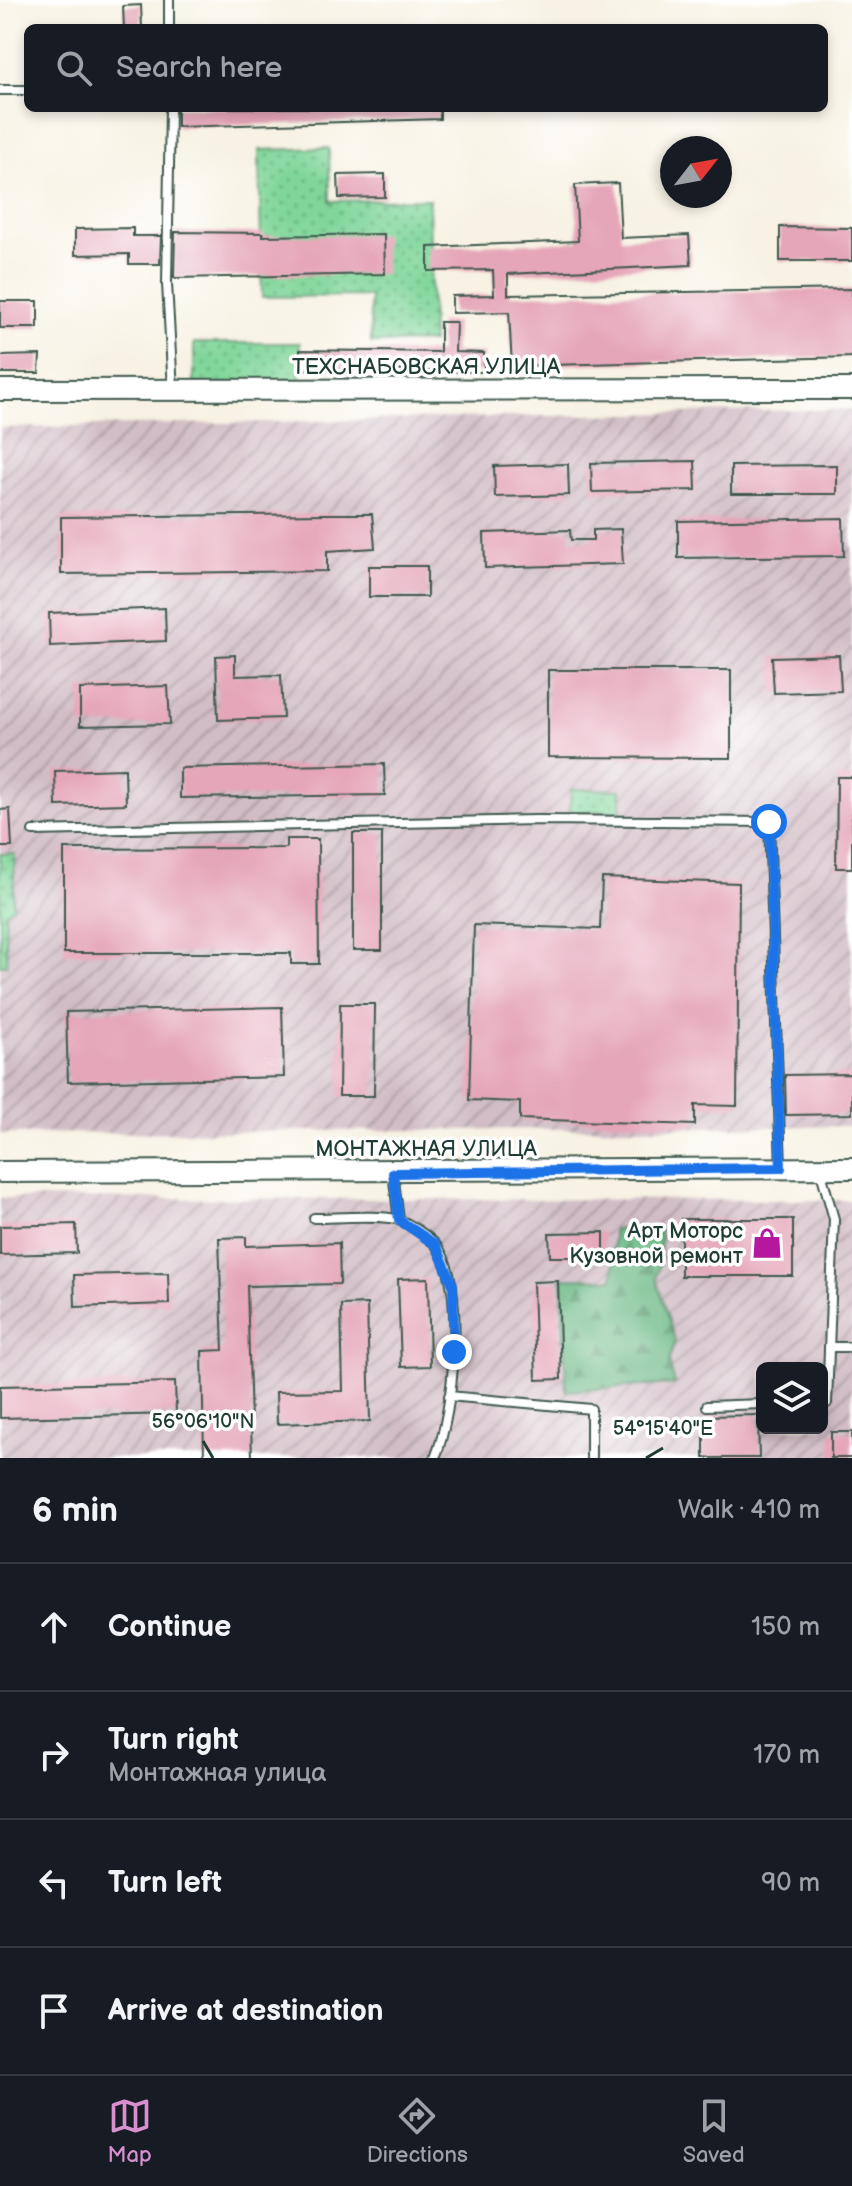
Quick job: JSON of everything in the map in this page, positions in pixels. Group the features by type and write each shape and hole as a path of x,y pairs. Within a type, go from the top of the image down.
{"street":[{"name":"ТЕХСНАБОВСКАЯ УЛИЦА","path":"0,390 852,389"},
{"name":"МОНТАЖНАЯ УЛИЦА","path":"0,1172 393,1173 852,1168"}],"lane":[{"path":"169,0 169,24"},
{"path":"0,90 24,90"},
{"path":"170,112 167,284 173,391"},
{"path":"33,831 537,820 769,822 781,1168"},
{"path":"820,1169 834,1219 828,1375"},
{"path":"393,1173 399,1220"},
{"path":"314,1218 399,1220 436,1245 453,1285 454,1352 445,1434 435,1458"},
{"path":"829,1347 852,1347"},
{"path":"449,1396 591,1409 591,1458"},
{"path":"707,1406 756,1404"}],"shaded area":[{"path":"852,409 852,1126 0,1134 0,428"},
{"path":"0,1198 852,1200 852,1458 0,1458"}],"green space":[{"path":"329,148 330,201 429,199 432,342 371,343 370,296 262,297 259,150"},
{"path":"194,343 300,343 300,385 194,384"},
{"path":"571,789 621,790 621,811 570,811"},
{"path":"0,854 15,854 13,907 5,912 7,965 0,965"},
{"path":"613,1229 660,1229 661,1258 656,1278 675,1341 669,1361 675,1384 566,1391 562,1278 613,1279"}],"building":[{"path":"141,5 142,24 124,24 123,6"},
{"path":"177,112 440,112 440,119 177,127"},
{"path":"385,174 385,197 339,198 338,175"},
{"path":"618,183 621,238 689,235 691,265 508,274 508,295 852,289 852,357 512,366 509,312 452,313 452,296 494,295 493,270 428,271 428,247 578,241 575,185"},
{"path":"780,227 852,228 852,261 780,261"},
{"path":"133,228 133,236 161,236 160,264 129,264 129,254 75,255 75,229"},
{"path":"175,232 263,233 263,236 384,234 385,274 174,278"},
{"path":"0,301 38,301 38,328 0,328"},
{"path":"440,322 456,322 455,352 484,353 484,372 300,369 300,350 440,352"},
{"path":"40,355 39,373 0,373 0,356"},
{"path":"695,461 696,490 592,492 591,463"},
{"path":"568,464 569,495 495,497 494,466"},
{"path":"837,465 837,494 731,494 731,466"},
{"path":"372,514 375,548 327,551 327,571 61,574 61,517"},
{"path":"843,518 844,556 678,558 678,521"},
{"path":"621,529 623,564 485,568 484,533 570,530 571,540 593,540 593,530"},
{"path":"369,566 427,566 427,597 369,597"},
{"path":"165,608 166,641 50,646 49,613"},
{"path":"235,655 235,676 281,675 283,718 218,720 216,656"},
{"path":"839,655 841,691 774,693 772,657"},
{"path":"548,670 731,670 731,758 548,757"},
{"path":"168,686 170,724 80,726 80,689"},
{"path":"384,764 385,795 180,798 180,768"},
{"path":"125,769 126,804 56,806 55,771"},
{"path":"837,777 852,777 852,868 836,868"},
{"path":"10,809 12,847 0,847 0,810"},
{"path":"353,833 382,833 382,950 353,950"},
{"path":"286,839 318,839 319,964 291,964 291,953 64,953 64,849 286,848"},
{"path":"602,878 739,883 737,1106 695,1105 695,1125 520,1119 520,1102 469,1100 474,925 600,929"},
{"path":"340,1004 375,1004 374,1096 339,1096"},
{"path":"282,1007 284,1077 68,1082 66,1012"},
{"path":"852,1074 852,1114 786,1115 785,1075"},
{"path":"681,1219 793,1219 793,1276 681,1276"},
{"path":"76,1224 77,1253 0,1255 0,1226"},
{"path":"604,1232 604,1257 550,1257 549,1233"},
{"path":"246,1237 246,1246 339,1243 340,1284 247,1286 252,1458 204,1458 202,1351 223,1350 219,1238"},
{"path":"168,1273 169,1304 75,1307 74,1275"},
{"path":"428,1278 430,1366 401,1367 398,1279"},
{"path":"558,1281 561,1379 536,1380 533,1282"},
{"path":"367,1304 370,1421 277,1424 276,1392 343,1391 341,1305"},
{"path":"175,1382 176,1414 0,1418 0,1386"},
{"path":"756,1415 759,1458 704,1458 704,1416"},
{"path":"831,1432 852,1432 852,1458 831,1458"}],"place":[{"name":"Арт Моторс Кузовной ремонт","path":"767,1243"}],"route":[{"path":"454,1352 453,1285 436,1245 399,1220 393,1173 781,1168 769,822"}]}
